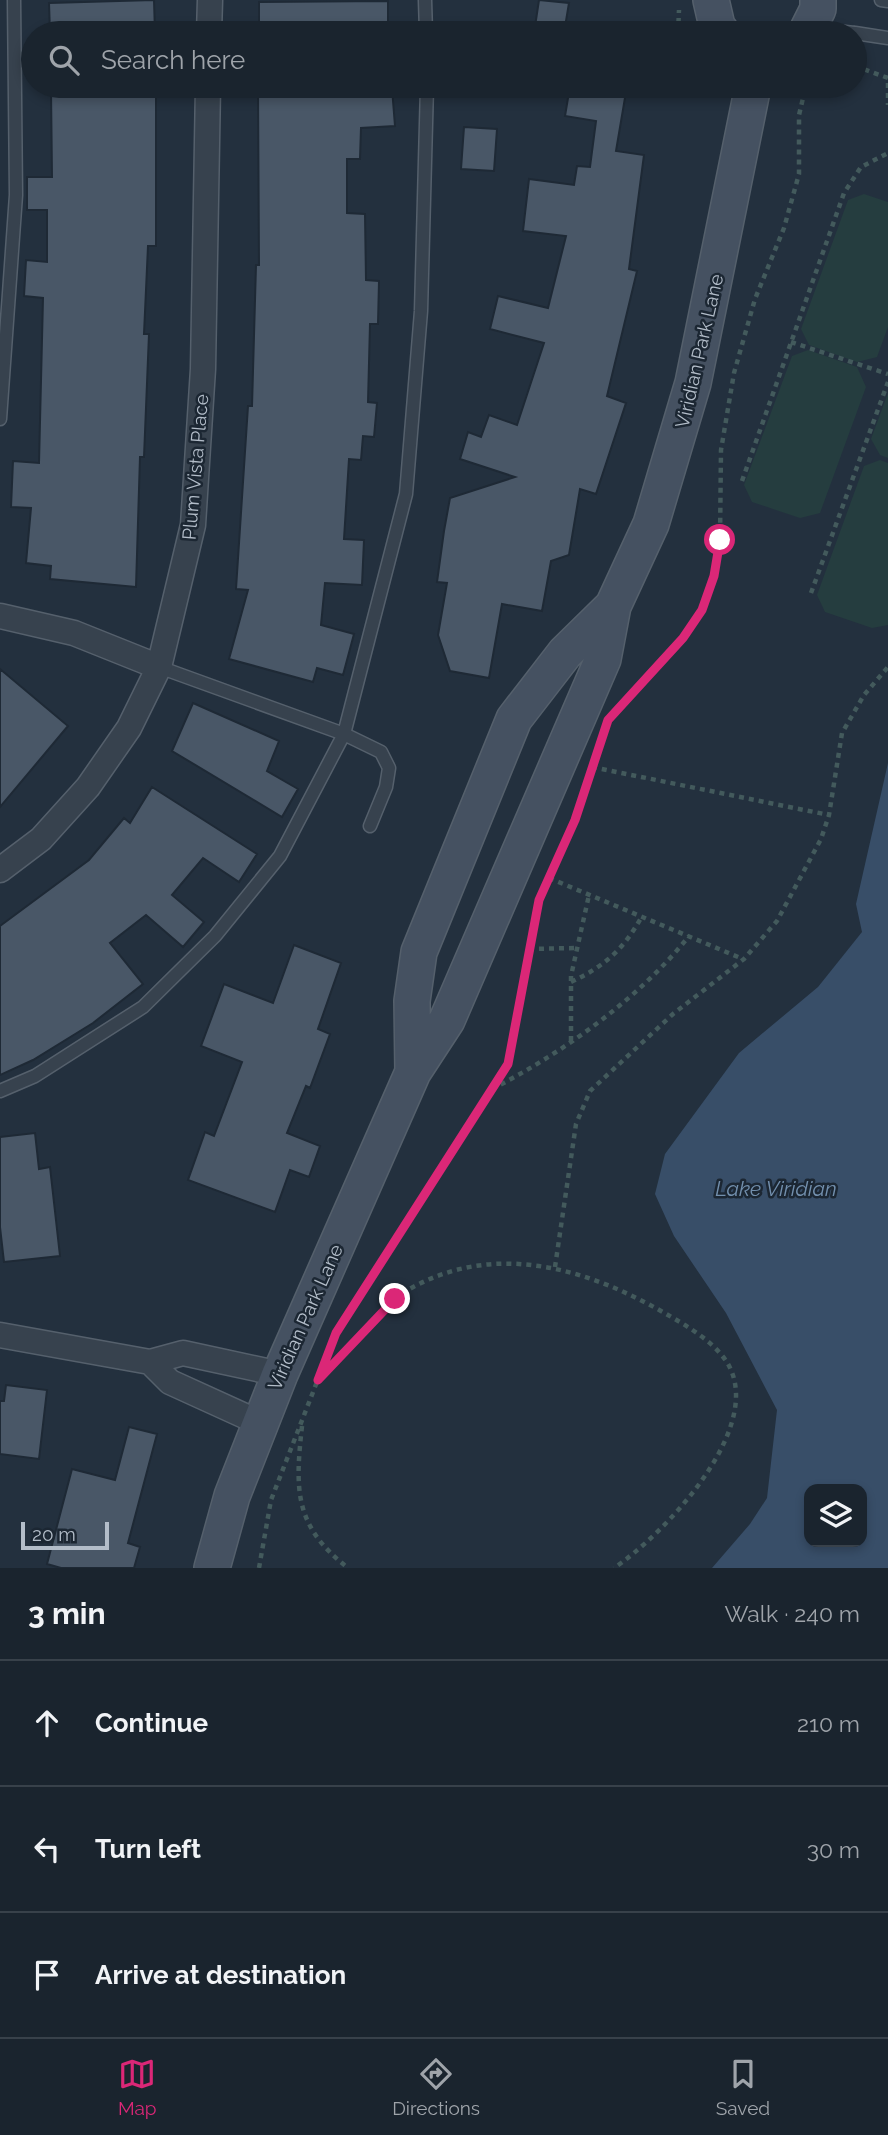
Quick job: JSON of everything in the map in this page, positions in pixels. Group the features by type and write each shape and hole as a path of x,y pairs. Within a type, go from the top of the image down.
{"street":[{"path":"209,21 210,0"},
{"path":"695,3 712,21"},
{"name":"Plum Vista Place","path":"0,870 41,839 88,787 129,727 159,667 193,525 204,369 208,98"},
{"name":"Viridian Park Lane","path":"212,1568 232,1496 280,1374 413,1072 447,1020 603,659 613,606 650,524 694,383 751,98"},
{"name":"Viridian Park Lane","path":"413,1072 412,1001 419,952 514,719 565,653 613,606"},
{"path":"0,616 74,633 159,667"},
{"path":"0,1335 150,1362 183,1353 280,1374"},
{"path":"150,1362 170,1382 261,1423"}],"lane":[{"path":"0,419 16,195 14,0"},
{"path":"425,0 426,21"},
{"path":"881,0 888,1"},
{"path":"867,35 888,38"},
{"path":"0,1091 34,1076 143,1007 215,936 280,856 344,734 406,494 421,311 427,98"},
{"path":"159,667 344,734 381,752 389,768 386,787 370,826"}],"path":[{"path":"685,21 695,3"},
{"path":"867,71 888,80 888,105"},
{"path":"616,711 683,638 702,610 714,576 720,540 721,450 734,373 755,299 784,228 799,174 799,115 803,98"},
{"path":"742,481 853,176 861,167 888,153"},
{"path":"791,342 888,374"},
{"path":"811,593 888,382"},
{"path":"555,1267 576,1124 590,1091 673,1014 744,959 762,940 790,900 821,839 829,815 842,733 864,695 888,667"},
{"path":"259,1568 271,1500 336,1333 508,1064 539,900 575,820 596,755"},
{"path":"592,767 829,815"},
{"path":"549,878 744,959"},
{"path":"571,1042 571,982 575,948 589,895"},
{"path":"571,982 610,960 626,944 642,916"},
{"path":"492,1089 534,1068 571,1042 657,971 689,936"},
{"path":"529,950 575,948"},
{"path":"318,1380 384,1309 418,1284 455,1270 488,1264 515,1263 555,1267 632,1296 686,1326 719,1354 733,1380 735,1407 730,1430 705,1475 653,1538 614,1568"},
{"path":"303,1418 297,1476 305,1518 324,1548 348,1568"}],"green space":[{"path":"864,194 888,202 888,327 877,357 857,362 809,345 801,329 848,200"},
{"path":"808,350 857,367 866,387 820,513 800,518 752,502 744,485 792,356"},
{"path":"888,393 888,458 880,455 871,439"},
{"path":"880,460 888,463 888,625 872,628 825,612 817,595 864,466"}],"water":[{"name":"Lake Viridian","path":"888,763 888,1568 712,1568 750,1524 767,1498 777,1410 726,1313 674,1236 655,1194 665,1154 739,1053 818,987 862,932 856,904"}],"building":[{"path":"154,0 155,21 50,21 49,3"},
{"path":"539,0 569,3 566,21 536,21"},
{"path":"388,1 388,21 259,21 259,2"},
{"path":"51,98 156,98 156,246 148,246 144,334 149,334 144,457 140,457 136,587 50,579 51,566 26,563 31,508 11,507 13,461 39,463 43,298 24,296 26,260 47,262 47,210 27,210 27,177 52,177"},
{"path":"258,98 393,98 395,126 361,128 360,159 347,159 347,213 365,214 366,280 379,281 378,324 370,324 368,402 377,403 374,437 363,436 361,460 349,459 344,539 364,540 362,585 325,583 321,625 354,634 343,675 317,668 313,682 229,659 248,590 236,589 248,406 252,406 256,265 259,265"},
{"path":"568,98 625,98 616,151 644,155 629,269 637,271 607,396 626,403 596,494 580,489 569,555 551,561 542,611 502,604 489,678 450,671 438,635 447,583 437,582 450,498 515,477 460,459 468,432 481,437 489,415 517,425 544,343 490,329 498,296 548,308 566,236 523,231 529,179 574,185 577,166 590,167 596,121 565,116"},
{"path":"464,127 497,129 494,171 461,169"},
{"path":"0,669 68,726 0,807"},
{"path":"193,703 279,741 267,771 298,789 282,817 172,751"},
{"path":"152,787 257,854 239,882 203,858 172,895 204,922 183,947 146,915 110,943 143,984 93,1023 33,1060 0,1075 0,926 89,860 124,818 130,823"},
{"path":"294,945 341,963 318,1029 330,1034 310,1088 306,1086 287,1133 320,1146 309,1177 290,1170 275,1212 188,1180 205,1132 214,1136 242,1062 201,1046 224,984 273,1003"},
{"path":"35,1133 39,1169 50,1167 60,1256 4,1262 0,1227 0,1137"},
{"path":"6,1385 47,1390 39,1459 0,1454 0,1401 4,1401"},
{"path":"129,1427 157,1434 128,1543 140,1547 134,1568 61,1568 47,1564 72,1469 115,1480"}],"route":[{"path":"395,1299 318,1380 336,1333 508,1064 539,900 575,820 608,720 683,638 702,610 714,576 720,540"}]}
